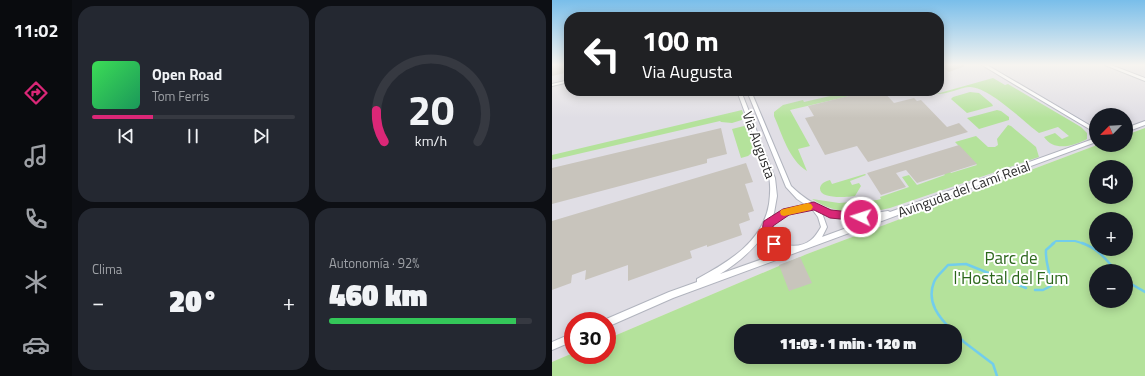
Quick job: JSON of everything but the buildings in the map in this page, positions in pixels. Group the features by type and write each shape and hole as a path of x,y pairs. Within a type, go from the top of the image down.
{"street":[{"path":"552,85 562,83"},
{"path":"1014,83 1089,127"},
{"name":"Via Augusta","path":"672,295 714,274 738,259 759,237 768,224 775,190 772,178 741,96"},
{"name":"Via Augusta","path":"751,96 789,187 798,197 830,214 852,217 870,217 902,212"},
{"path":"1133,127 1145,123"},
{"name":"Avinguda del Camí Reial","path":"616,319 672,295 807,247 1089,143"},
{"path":"807,247 816,240 824,227 821,216 814,206"},
{"name":"Via Augusta","path":"768,224 787,211 814,206"},
{"name":"Via Augusta","path":"768,224 770,239 774,244 793,248 807,247"},
{"path":"552,346 564,341"}],"shaded area":[{"path":"552,83 564,83 564,96 944,96 944,83 1145,83 1145,128 1133,132 1133,108 1089,108 1089,148 807,254 616,335 616,312 564,312 564,357 552,362"}],"green space":[{"path":"977,83 1008,84 1081,127 1087,133 1087,139 1076,144 1064,146 1053,145 1044,137 1055,133 1062,139 1069,136 1058,127 1039,133 1005,105 986,92 977,88 969,87 944,93"},
{"path":"970,92 979,93 993,106 967,113 951,99"},
{"path":"830,96 850,96 790,110 810,146 798,149 807,171 791,154 774,116 774,112 783,105 803,100 804,102"},
{"path":"742,110 745,119 732,123 720,121 552,160 552,155"},
{"path":"997,110 1009,117 1009,120 979,129 967,118"},
{"path":"1008,125 1036,147 1039,157 890,208 870,212 840,211 812,199 839,203 877,200 881,199 880,197 909,187 902,177 909,175 917,185 945,175 936,166 943,163 951,173 977,165 955,142 976,136 988,147 995,147 998,145 997,139"},
{"path":"744,126 748,128 755,150 748,156 741,158 732,129"},
{"name":"Parc de l'Hostal del Fum","path":"1145,128 1145,376 552,376 552,362 564,357 564,364 616,364 616,335 807,254 1089,148 1089,152 1133,152 1133,132"},
{"path":"865,174 866,175 850,181 852,185 859,183 861,186 855,196 834,197 821,192 821,186 827,181 830,180 832,184"}],"waterway":[{"path":"1052,244 1056,241 1075,241 1083,243"},
{"path":"1035,290 1043,290 1051,286 1046,260 1046,250 1054,243"},
{"path":"1083,243 1097,251 1110,264"},
{"path":"946,324 935,309 932,289 938,275 948,265 966,264 1026,288"},
{"path":"1133,285 1145,292"},
{"path":"962,340 993,364 997,376"}],"slow traffic":[{"path":"784,212 808,207"}],"route":[{"path":"774,244 770,239 768,224 777,216 787,211 814,206 830,214 861,217"}]}
